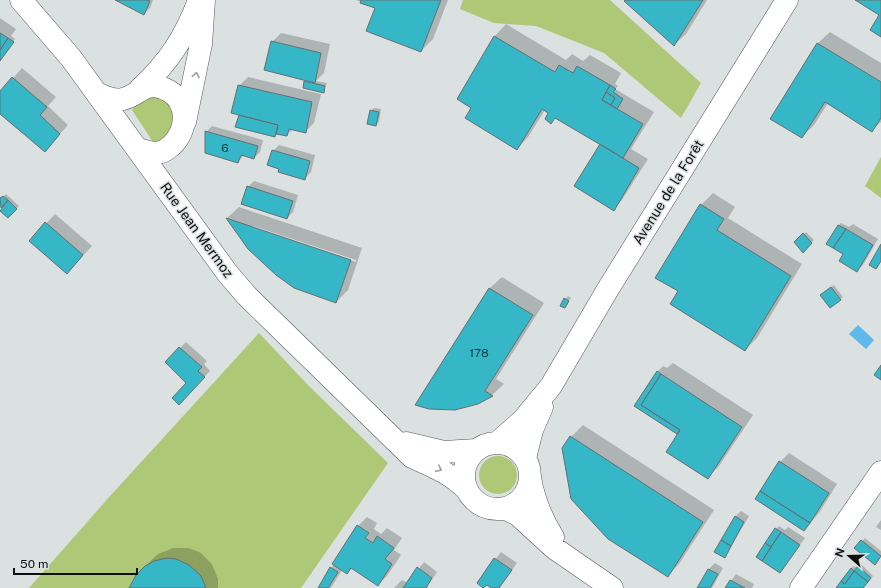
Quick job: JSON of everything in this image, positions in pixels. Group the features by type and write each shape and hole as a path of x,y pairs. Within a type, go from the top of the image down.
{"street":[{"name":"Rue Jean Mermoz","path":"21,0 71,58 228,274 247,296 412,457 458,480 467,490"},
{"path":"137,148 154,153 162,152 179,137 184,127 192,98 192,41 199,0"},
{"path":"119,123 132,94 170,58 192,41 204,0"},
{"name":"Avenue de la Forêt","path":"527,468 532,430 552,386 608,289 787,0"},
{"path":"97,93 108,98 132,94 150,87 160,87 169,91 177,98 182,106 185,116 184,127"},
{"path":"158,178 158,168 162,152"},
{"name":"Avenue de la Forêt","path":"487,446 523,420 552,386"},
{"path":"395,441 444,452 460,452 487,446 508,445 517,450 527,468 534,500 542,519 567,558"},
{"path":"487,446 470,458 464,479 467,490 474,499 482,505 493,509 504,508 514,504 522,498 528,488 527,468"},
{"path":"801,588 881,472"},
{"path":"504,508 518,515 554,548 612,588"}],"green space":[{"path":"463,0 610,0 701,83 681,118 604,53 536,26 494,23 460,9"},
{"path":"150,96 165,99 175,111 173,132 161,141 153,142 132,110 136,103"},
{"path":"881,157 881,198 865,186"},
{"path":"259,333 308,385 388,463 301,588 29,588 111,495"},
{"path":"494,456 502,456 509,459 514,464 517,475 514,486 509,491 502,494 494,494 487,491 482,486 479,479 479,471 482,464 487,459"}],"water":[{"path":"858,325 874,340 866,349 849,334"}],"building":[{"path":"115,0 146,0 150,1 144,15"},
{"path":"361,0 441,0 421,52 366,31 375,8 360,3"},
{"path":"703,0 674,46 624,1"},
{"path":"855,0 881,0 881,37 870,30 879,15"},
{"path":"0,33 8,38 0,50"},
{"path":"494,36 555,72 559,65 573,73 577,66 610,85 602,100 643,124 623,158 555,118 551,124 545,119 548,113 542,109 517,150 465,118 471,108 457,99"},
{"path":"8,38 14,42 0,61 0,50"},
{"path":"271,41 321,53 315,83 264,70"},
{"path":"817,43 881,82 881,118 872,132 825,102 802,138 770,119"},
{"path":"12,77 47,107 40,115 60,134 45,152 0,114 0,91"},
{"path":"304,81 325,86 324,93 303,88"},
{"path":"238,85 312,102 306,133 289,129 287,136 276,134 278,125 231,113"},
{"path":"610,85 616,89 613,92 623,99 617,109 611,105 615,98 606,92"},
{"path":"606,92 615,98 611,105 602,100"},
{"path":"370,110 379,112 376,126 367,124"},
{"path":"239,115 278,125 275,137 235,127"},
{"path":"205,131 258,146 254,159 241,155 238,163 205,153"},
{"path":"600,144 639,168 614,211 574,186"},
{"path":"272,150 310,161 305,180 278,172 279,169 267,165"},
{"path":"247,186 293,201 287,219 241,204"},
{"path":"3,196 8,200 1,208 0,198"},
{"path":"8,200 17,209 8,218 0,211"},
{"path":"700,204 724,219 717,230 791,276 745,351 670,304 678,291 655,278"},
{"path":"226,218 351,260 336,303 294,288 276,275 248,249"},
{"path":"45,222 83,255 67,274 29,241"},
{"path":"838,225 846,229 833,248 826,244"},
{"path":"846,229 873,245 857,272 839,261 843,254 833,248"},
{"path":"803,233 812,243 803,253 794,242"},
{"path":"881,244 881,261 876,269 869,265"},
{"path":"831,287 841,300 830,308 820,295"},
{"path":"489,288 533,315 485,391 493,396 478,404 455,410 429,409 415,405"},
{"path":"564,298 569,301 565,308 560,306"},
{"path":"179,347 202,367 198,371 205,377 179,405 172,398 186,383 165,362"},
{"path":"881,365 881,380 874,375"},
{"path":"657,371 661,374 641,405 680,430 677,434 634,406"},
{"path":"661,374 742,427 708,479 666,452 680,430 641,405"},
{"path":"570,436 703,522 668,577 608,539 571,499 562,448"},
{"path":"779,461 829,493 810,523 760,491"},
{"path":"760,491 810,523 804,531 755,499"},
{"path":"735,516 744,522 731,546 721,540"},
{"path":"357,525 369,533 365,538 373,543 377,536 394,548 385,559 392,564 378,586 351,568 347,574 332,564"},
{"path":"775,528 781,532 771,547 765,543"},
{"path":"781,532 800,545 780,573 762,561"},
{"path":"721,540 731,546 725,558 714,552"},
{"path":"861,540 881,556 875,565 854,548"},
{"path":"765,543 771,547 762,561 756,557"},
{"path":"167,558 176,559 189,565 201,576 206,588 129,588 136,575 145,566 154,561"},
{"path":"494,558 512,570 499,588 491,588 487,585 483,588 477,583"},
{"path":"858,566 871,578 868,582 854,571"},
{"path":"330,567 338,572 328,588 318,588"},
{"path":"417,567 432,578 426,588 403,588"},
{"path":"851,568 854,571 845,584 841,581"},
{"path":"708,569 718,574 710,588 697,588"},
{"path":"854,571 868,582 863,588 836,588 841,581 845,584"},
{"path":"730,580 745,588 725,588"}]}
